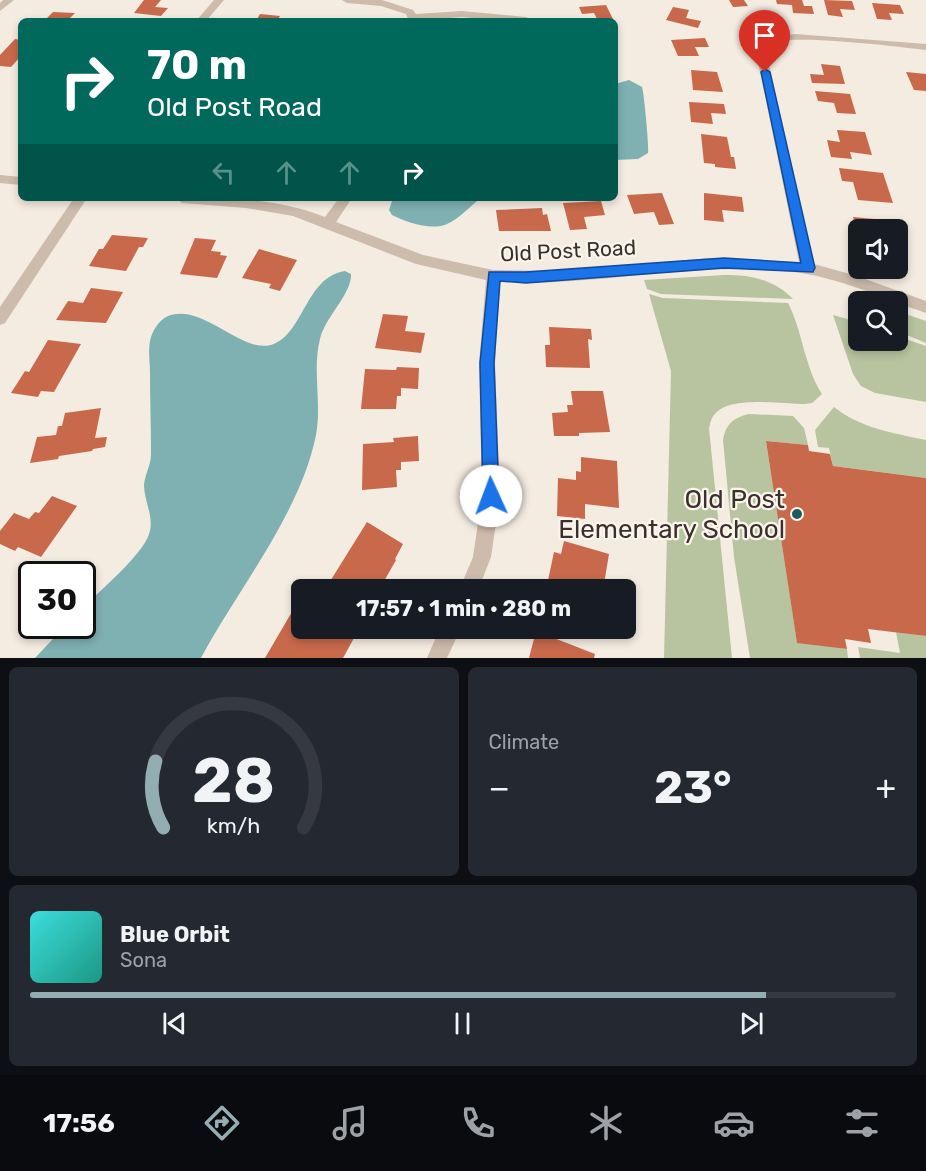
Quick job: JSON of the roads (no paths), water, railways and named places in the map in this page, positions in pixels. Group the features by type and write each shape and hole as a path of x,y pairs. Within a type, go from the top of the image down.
{"street":[{"path":"0,8 9,0"},
{"path":"204,18 219,0"},
{"path":"347,0 396,6 405,9 412,18"},
{"path":"423,18 462,14 505,18"},
{"path":"808,268 761,52 762,44 767,40 790,36 926,47"},
{"path":"0,179 18,181"},
{"path":"0,319 79,201"},
{"name":"Old Post Road","path":"209,201 280,209 306,216 412,258 449,268 494,276 526,278 730,263 808,268 839,276 926,307"},
{"path":"327,225 344,201"},
{"path":"473,579 482,557 491,496 487,363 494,276"},
{"path":"437,658 446,639"}],"water":[{"path":"629,80 642,87 648,153 638,159 618,160 618,83"},
{"path":"392,201 478,201 451,222 434,227 411,223 392,215 389,210"},
{"path":"345,271 351,274 347,290 327,322 320,339 317,363 318,423 308,464 283,522 201,658 35,658 53,639 96,639 96,595 130,562 149,534 151,522 144,485 151,454 149,349 152,333 159,323 168,316 181,314 194,316 247,342 259,346 271,345 291,330 313,294 332,275"}],"place":[{"name":"Old Post Elementary School","path":"797,514"}]}
